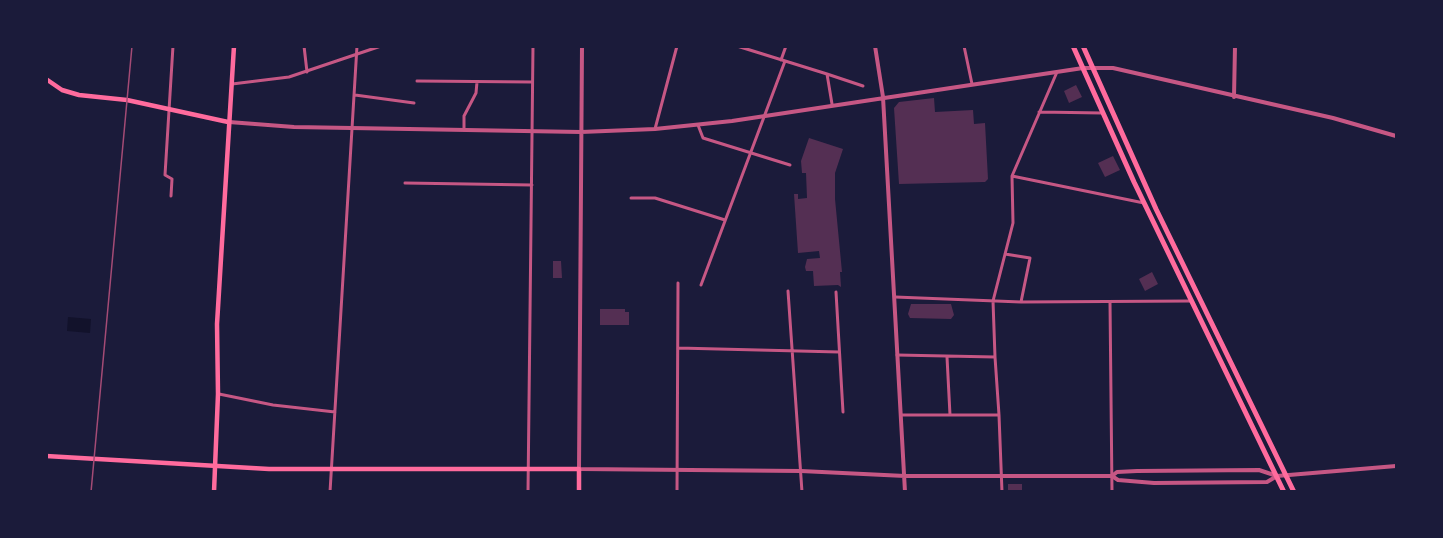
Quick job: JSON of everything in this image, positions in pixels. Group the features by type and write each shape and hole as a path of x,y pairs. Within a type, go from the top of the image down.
{"highway":[{"path":"1073,46 1144,203 1284,492"},
{"path":"1083,46 1156,209 1294,492"}],"main road":[{"path":"214,492 218,394 217,324 234,46"},
{"path":"46,79 62,90 79,95 128,100 228,122"},
{"path":"46,456 215,467 579,469 579,492"}],"street":[{"path":"171,196 172,178 165,175 173,46"},
{"path":"304,46 307,72"},
{"path":"330,492 356,95 357,46"},
{"path":"231,84 307,72 381,46"},
{"path":"528,492 532,46"},
{"path":"582,46 579,469 801,471 905,476 1112,476 1118,480 1154,483 1267,482 1277,476"},
{"path":"655,129 677,46"},
{"path":"737,46 863,86"},
{"path":"701,285 764,116 786,46"},
{"path":"875,46 883,97 905,492"},
{"path":"964,46 972,84"},
{"path":"1234,97 1235,46"},
{"path":"228,122 354,128 581,132 655,129 764,116 1083,68 1113,68 1333,118 1396,136"},
{"path":"1002,492 993,301 1014,213 1012,176 1057,72"},
{"path":"827,74 832,105"},
{"path":"417,81 532,82"},
{"path":"464,130 464,116 476,93 477,82"},
{"path":"356,95 414,103"},
{"path":"1039,112 1102,113"},
{"path":"698,125 703,138 790,165"},
{"path":"1012,176 1144,203"},
{"path":"405,183 532,185"},
{"path":"631,198 655,198 725,220"},
{"path":"1005,254 1030,258 1021,302"},
{"path":"677,492 678,282"},
{"path":"788,291 802,492"},
{"path":"836,292 843,412"},
{"path":"895,297 1021,302 1192,301"},
{"path":"1110,302 1112,492"},
{"path":"678,348 840,352"},
{"path":"897,356 995,357"},
{"path":"947,356 950,415"},
{"path":"218,394 273,405 335,412"},
{"path":"901,415 999,415"},
{"path":"1112,476 1117,472 1137,471 1259,470 1277,476 1396,466"}],"shaded area":[{"path":"68,317 91,319 90,333 67,331"}],"building":[{"path":"1076,85 1082,97 1069,103 1064,91"},
{"path":"934,98 935,112 973,110 974,124 985,123 988,179 985,182 899,184 894,108 899,102"},
{"path":"809,138 843,149 835,173 841,287 838,285 814,286 813,271 806,271 805,267 807,259 820,258 819,251 798,253 794,194 798,194 798,199 807,198 806,173 802,173 801,161"},
{"path":"1113,156 1120,170 1105,177 1098,163"},
{"path":"553,261 561,261 562,278 553,278"},
{"path":"1152,272 1158,284 1145,291 1139,279"},
{"path":"911,304 951,304 954,315 951,319 910,318 908,314"},
{"path":"600,309 625,309 625,312 629,312 629,325 600,325"},
{"path":"1008,484 1022,484 1022,492 1008,492"}],"railway":[{"path":"91,492 132,46"}]}
